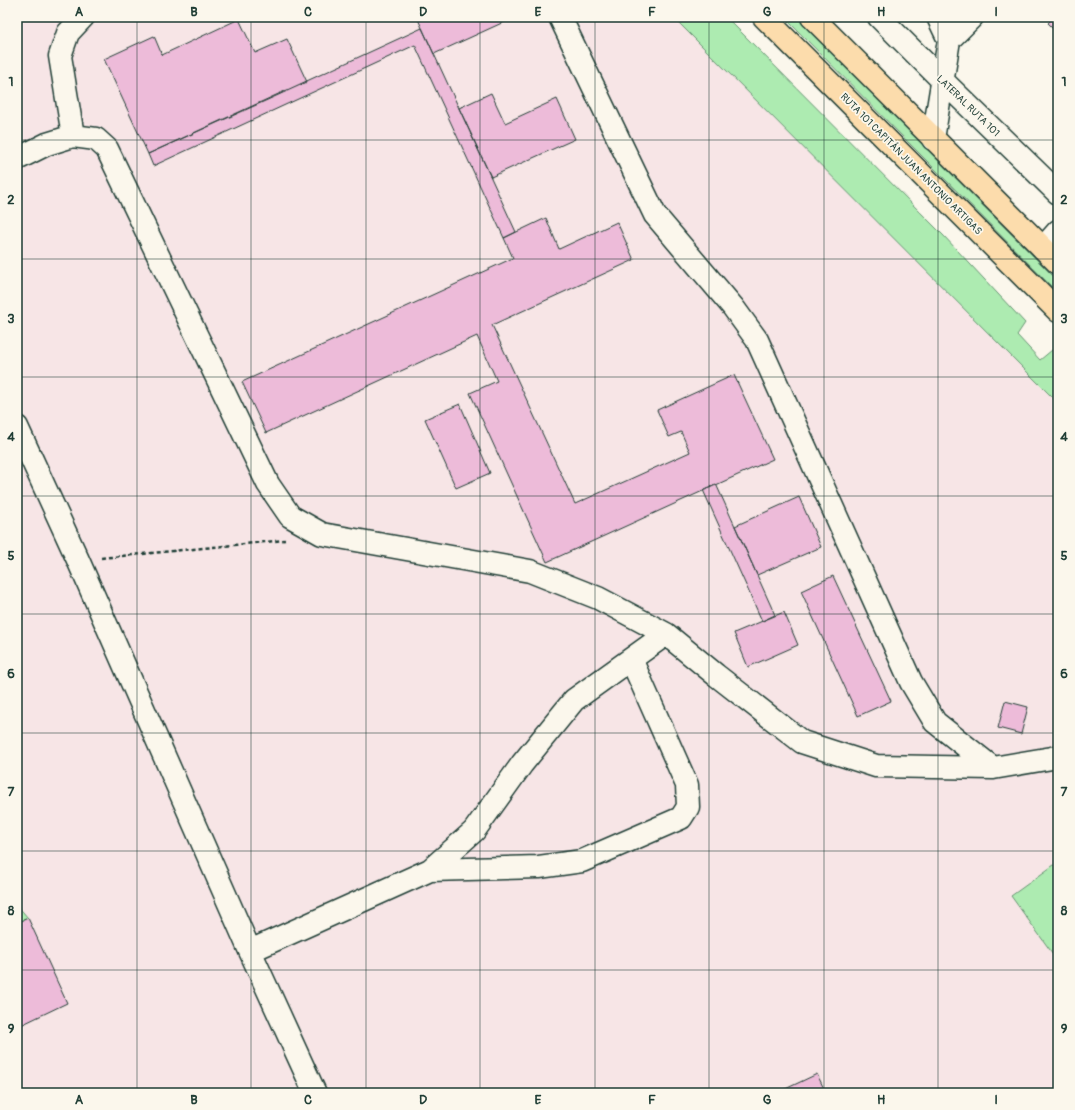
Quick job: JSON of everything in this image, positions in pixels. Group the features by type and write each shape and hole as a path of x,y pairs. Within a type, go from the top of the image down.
{"highway":[{"name":"RUTA 101 CAPITÁN JUAN ANTONIO ARTIGAS","path":"764,17 1058,312"},
{"path":"812,17 1058,263"}],"street":[{"path":"73,136 60,56 68,33 83,17"},
{"path":"560,17 655,215 734,307 757,340 910,682 935,722 994,768"},
{"name":"LATERAL RUTA 101","path":"880,17 1058,194"},
{"path":"934,139 949,40 938,17"},
{"path":"949,40 972,17"},
{"path":"17,159 47,144 73,136 96,139 107,149 268,484 290,516 309,527 322,534 530,571 598,598 666,634 802,742 876,766 994,768 1058,756"},
{"path":"1043,248 1058,231"},
{"path":"17,427 78,560 250,951 315,1093"},
{"path":"250,951 430,870 474,831 522,764 574,700 666,634"},
{"path":"430,870 539,867 582,861 681,818 688,807 687,785 631,659"}],"path":[{"path":"78,560 294,539 309,527"}],"shaded area":[{"path":"17,17 673,17 1058,403 1058,1093 17,1093"}],"green space":[{"path":"673,17 726,17 943,235 1025,323 1017,335 1040,360 1052,350 1058,356 1058,403"},
{"path":"784,17 797,17 1058,281 1058,293"},
{"path":"1058,862 1058,961 1011,896"},
{"path":"17,905 28,918 17,923"}],"building":[{"path":"417,17 515,17 434,54"},
{"path":"1054,17 1058,17 1058,33 1048,23"},
{"path":"239,19 255,53 287,39 307,82 148,154 104,59 154,36 162,55"},
{"path":"422,28 516,232 504,238 415,45 153,166 148,154"},
{"path":"491,93 505,123 557,99 575,139 491,177 459,108"},
{"path":"546,218 559,249 617,222 634,260 492,325 575,504 690,452 681,432 669,437 657,410 734,375 773,459 547,562 470,393 497,381 477,336 266,433 242,382 513,258 504,238"},
{"path":"460,404 490,473 456,488 425,419"},
{"path":"716,484 775,615 762,621 703,490"},
{"path":"799,497 821,547 757,575 735,526"},
{"path":"833,576 891,701 858,716 801,591"},
{"path":"784,612 798,645 748,667 734,633"},
{"path":"1005,701 1028,707 1021,734 998,728"},
{"path":"28,918 67,1003 17,1027 17,923"},
{"path":"817,1074 826,1093 777,1093"}]}
